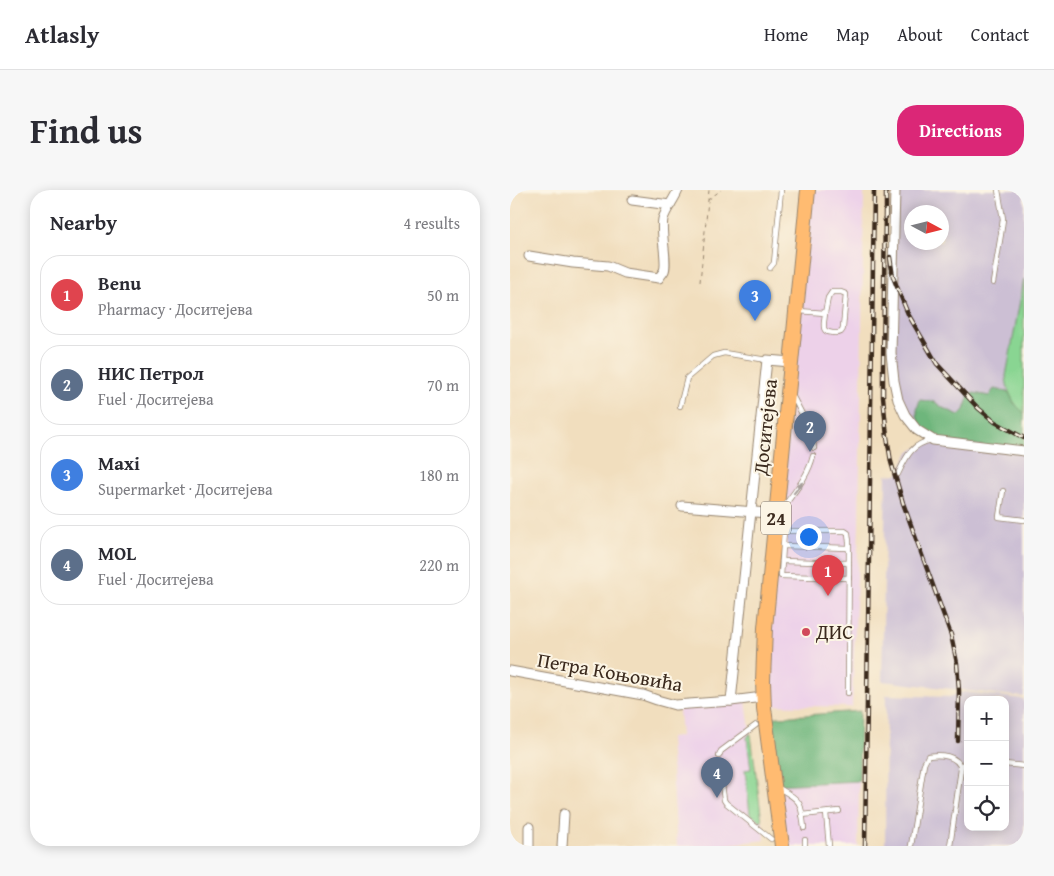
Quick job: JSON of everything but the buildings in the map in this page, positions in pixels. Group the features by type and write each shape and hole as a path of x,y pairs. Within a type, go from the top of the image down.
{"main road":[{"name":"Доситејева","path":"772,514 789,389 787,362 796,311 802,211 799,190"},
{"name":"Доситејева","path":"775,844 756,725 759,698 754,656 756,626 775,530 772,514 802,211 808,190"},
{"name":"Доситејева","path":"759,698 764,708 774,785 775,844"}],"street":[{"path":"529,256 608,266 625,273 659,278 664,270 663,218 678,190"},
{"path":"895,190 891,353 898,400 905,415 917,430 933,440 1024,451"},
{"path":"632,200 670,205"},
{"path":"731,701 767,360 787,362"},
{"path":"682,506 772,514"},
{"name":"Петра Коњовића","path":"510,671 643,695 675,705 759,698"},
{"path":"562,846 564,814"},
{"path":"528,846 530,827"}],"lane":[{"path":"770,268 774,263 781,190"},
{"path":"993,283 1003,219 998,190"},
{"path":"832,292 846,294 842,332 827,332 825,330 825,313 828,298 832,292"},
{"path":"796,311 825,313"},
{"path":"680,406 687,378 713,356 724,353 767,360"},
{"path":"789,389 811,431 814,448"},
{"path":"898,474 909,452 915,446 933,440"},
{"path":"772,514 804,480 813,456"},
{"path":"1003,492 999,516 1024,520"},
{"path":"848,693 849,578 849,535 848,531 775,530 783,546 781,576 849,578"},
{"path":"783,546 849,548"},
{"path":"782,561 849,563"},
{"path":"719,756 721,751 756,725"},
{"path":"911,846 924,764 928,756 935,755 954,758 960,762 961,769 950,846"},
{"path":"961,769 964,764"},
{"path":"1009,764 1024,766"},
{"path":"720,767 726,803 775,844"},
{"path":"774,785 799,802 804,828"},
{"path":"802,815 839,812"},
{"path":"826,813 829,846"},
{"path":"805,840 805,846"}],"path":[{"path":"700,282 709,190"},
{"path":"708,201 721,190"}],"shaded area":[{"path":"808,190 864,190 859,525 852,707 764,705"},
{"path":"895,190 1024,190 1024,697 882,681 886,475 898,474 909,452 932,440 905,415 894,381"},
{"path":"964,692 998,696 964,696 964,831 1009,831 1009,697 1024,699 1024,846 885,846 886,695 949,697"},
{"path":"746,701 765,840 711,846 677,846 670,737 681,736 679,709"},
{"path":"859,781 858,846 782,846 774,785"}],"green space":[{"path":"1024,279 1024,413 1011,396 1006,376"},
{"path":"994,389 1009,392 1014,403 1024,413 1024,451 933,440 919,422 917,412 920,400 935,402 959,415 964,410 969,395 974,393 989,396"},
{"path":"860,711 859,781 774,785 765,718"},
{"path":"750,733 762,822 750,814 745,770 751,769 747,738"}],"railway":[{"path":"865,846 874,190"},
{"path":"886,190 886,217"},
{"path":"885,211 883,397 887,437 891,462 903,503 951,635 957,663 959,691 958,741"},
{"path":"890,257 893,277 908,314 937,364 978,408 995,422 1024,438"}],"place":[{"name":"Maxi","path":"755,321"},
{"name":"НИС Петрол","path":"810,452"},
{"name":"Benu","path":"828,596"},
{"name":"ДИС","path":"806,632"},
{"name":"MOL","path":"717,798"}]}
